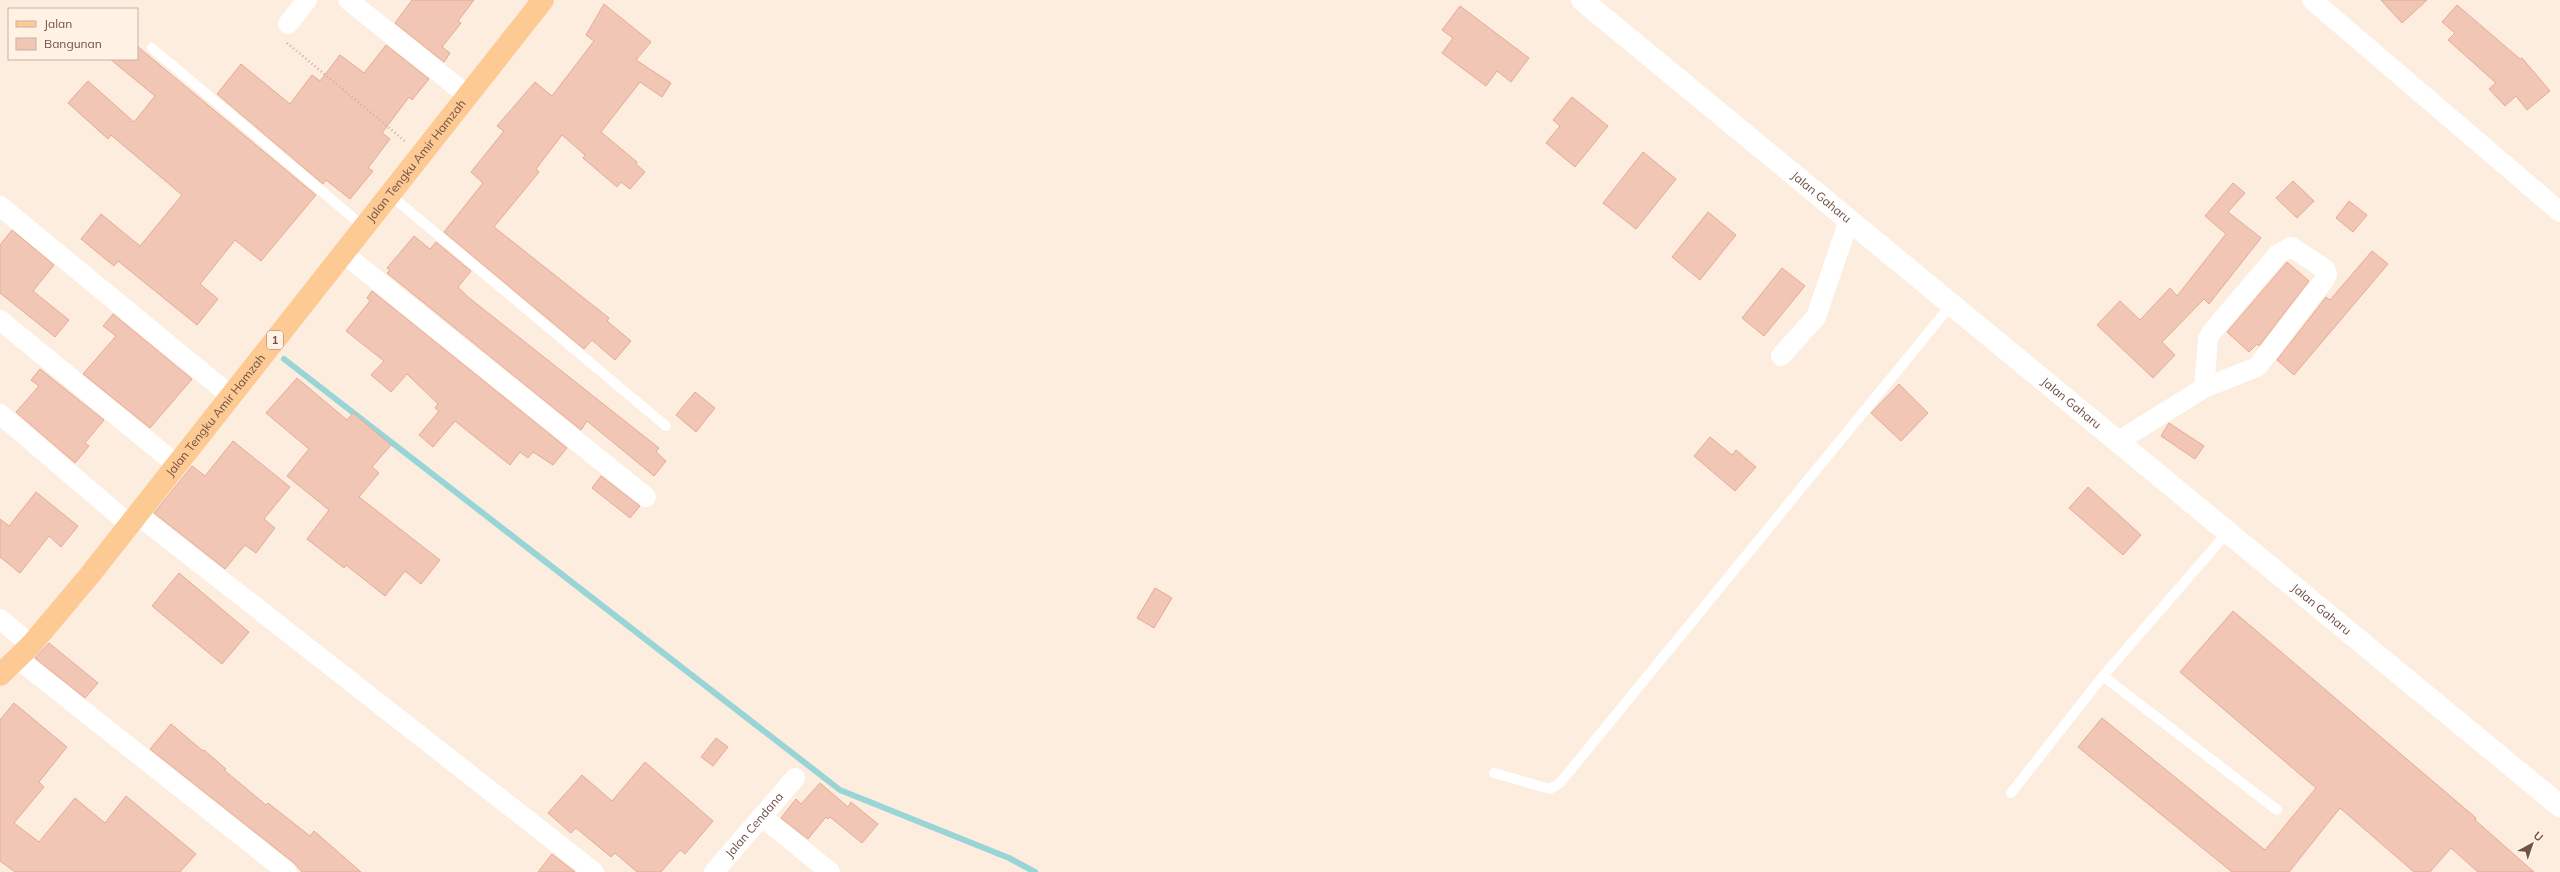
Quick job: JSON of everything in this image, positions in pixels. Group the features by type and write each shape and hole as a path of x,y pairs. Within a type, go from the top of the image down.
{"main road":[{"name":"Jalan Tengku Amir Hamzah","path":"0,674 24,652 133,520 543,0"}],"street":[{"path":"288,24 307,0"},
{"path":"348,0 467,95"},
{"name":"Jalan Gaharu","path":"1582,0 2560,806"},
{"path":"2312,0 2560,212"},
{"path":"0,206 231,396"},
{"path":"1781,356 1816,317 1849,220"},
{"path":"2117,442 2204,388 2257,367 2265,360 2325,279 2327,274 2325,269 2291,247 2278,254 2211,333 2204,388"},
{"path":"343,253 646,497"},
{"path":"0,320 176,465"},
{"path":"0,414 133,520 594,872"},
{"path":"0,619 24,652 287,872"},
{"name":"Jalan Cendana","path":"714,872 795,778"},
{"path":"762,817 830,872"}],"lane":[{"path":"152,48 364,227"},
{"path":"389,194 666,426"},
{"path":"1494,773 1550,789 1560,783 1951,305"},
{"path":"2011,793 2104,676 2227,532"},
{"path":"2104,676 2277,810"}],"path":[{"path":"288,24 282,37 287,43 421,154"}],"building":[{"path":"412,0 474,0 458,21 461,23 442,47 450,53 444,62 395,23"},
{"path":"2381,0 2427,0 2402,23"},
{"path":"604,4 651,42 636,60 671,83 662,97 640,82 601,132 637,162 636,164 645,172 630,189 621,182 617,187 583,158 585,155 562,135 536,169 539,172 494,227 609,318 607,321 631,341 615,360 592,340 584,349 444,232 483,183 471,172 504,131 497,126 535,82 552,96 594,41 586,35"},
{"path":"2457,5 2520,59 2522,58 2550,91 2527,110 2516,96 2505,106 2489,89 2496,83 2448,40 2455,33 2442,22"},
{"path":"1460,6 1529,58 1511,82 1497,71 1486,86 1442,53 1453,38 1442,30"},
{"path":"386,45 429,79 412,100 409,97 382,133 390,139 368,168 373,171 350,199 326,180 323,184 217,94 241,64 290,104 312,75 320,81 340,55 364,73"},
{"path":"138,47 316,195 261,261 235,240 200,284 218,299 197,325 118,261 114,266 81,239 101,214 140,246 182,195 111,135 108,139 68,103 88,81 134,122 155,96 111,60 138,60"},
{"path":"1572,97 1608,126 1575,167 1546,143 1560,126 1553,120"},
{"path":"1643,152 1676,179 1636,229 1603,203"},
{"path":"2293,181 2314,201 2297,218 2276,198"},
{"path":"2233,183 2245,193 2228,212 2261,238 2209,304 2204,299 2162,342 2175,355 2153,378 2097,325 2120,301 2140,320 2170,288 2177,296 2226,234 2205,216"},
{"path":"2349,201 2367,215 2353,232 2336,218"},
{"path":"1708,212 1736,235 1700,280 1672,257"},
{"path":"12,230 54,265 33,291 69,320 55,337 0,293 0,245"},
{"path":"414,236 430,249 436,242 471,271 458,287 468,297 659,448 656,452 666,461 654,476 587,421 581,430 387,273 390,270 387,268"},
{"path":"2372,251 2388,264 2294,375 2277,360 2326,297 2330,300"},
{"path":"2287,262 2309,281 2259,346 2257,344 2249,352 2227,332"},
{"path":"1782,268 1805,286 1764,336 1742,318"},
{"path":"372,291 567,448 553,465 533,452 528,458 520,452 510,465 455,421 433,447 419,435 439,411 435,408 438,404 407,374 391,392 371,375 384,361 346,331 370,301 367,298"},
{"path":"113,314 192,379 150,428 83,374 116,336 103,326"},
{"path":"40,369 104,420 85,443 89,446 75,463 16,412 39,386 31,380"},
{"path":"297,378 347,420 353,413 391,445 372,467 379,473 359,497 440,560 421,584 405,571 385,596 346,565 344,568 307,539 329,510 287,476 309,449 266,413"},
{"path":"1899,384 1928,413 1901,441 1871,413"},
{"path":"695,392 715,408 696,432 676,415"},
{"path":"2169,423 2204,446 2195,459 2161,436"},
{"path":"1710,437 1732,455 1736,450 1756,467 1735,491 1694,456"},
{"path":"233,441 290,487 264,519 275,528 256,553 245,545 225,569 154,513 192,466 205,476"},
{"path":"601,476 640,506 630,518 592,488"},
{"path":"2088,487 2141,535 2123,555 2069,508"},
{"path":"36,492 78,526 61,547 49,536 20,573 0,557 0,519 9,526"},
{"path":"179,573 249,632 222,664 152,606"},
{"path":"1155,588 1172,598 1154,628 1137,618"},
{"path":"2233,611 2476,818 2475,820 2534,872 2478,872 2451,848 2430,872 2414,872 2340,808 2289,872 2232,872 2078,747 2102,718 2265,850 2316,788 2180,672"},
{"path":"49,643 98,683 85,698 35,658"},
{"path":"14,703 67,747 39,782 44,787 14,823 39,842 75,798 105,823 126,796 196,854 180,872 15,872 0,861 0,720"},
{"path":"171,724 203,751 204,750 226,769 224,770 266,805 268,803 310,836 314,831 361,872 302,872 294,863 150,749"},
{"path":"716,738 728,747 713,766 701,757"},
{"path":"645,762 713,821 685,854 680,850 661,872 637,872 615,853 611,857 576,828 571,833 548,813 582,775 612,801"},
{"path":"820,783 848,807 851,802 878,824 862,843 830,817 828,819 826,817 808,839 781,818 796,799 801,804"},
{"path":"552,854 575,872 538,872"}],"waterway":[{"path":"284,359 840,790 1009,858 1035,872"}]}
